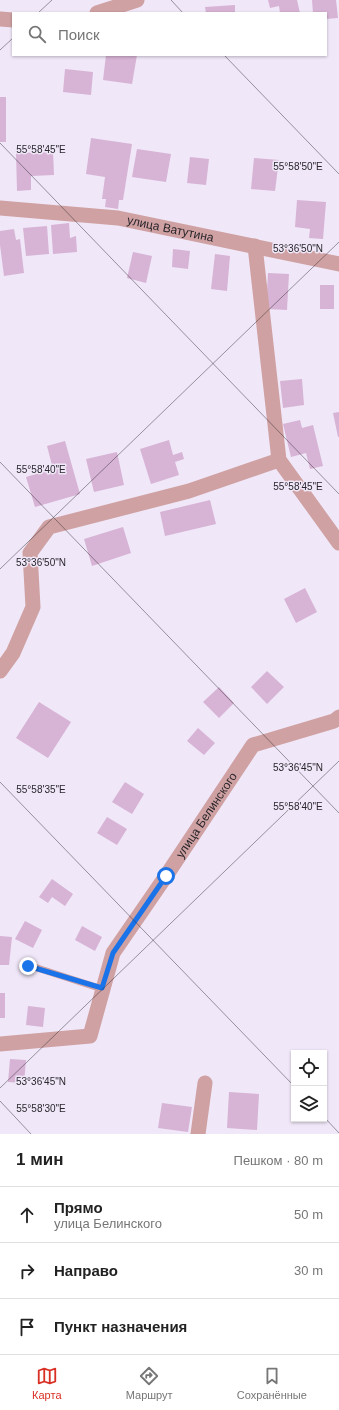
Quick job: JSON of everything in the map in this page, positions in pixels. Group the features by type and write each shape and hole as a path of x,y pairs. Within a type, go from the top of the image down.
{"street":[{"path":"99,12 138,0"},
{"path":"0,19 12,20"},
{"name":"улица Ватутина","path":"0,208 118,218 339,264"},
{"path":"255,246 279,460 339,543"},
{"path":"0,671 13,652 33,607 30,553 49,527 189,490 279,460"},
{"name":"улица Белинского","path":"0,1044 90,1036 102,988 113,953 253,746 337,722"},
{"path":"198,1134 205,1083"}],"lane":[{"path":"28,966 102,988"}],"building":[{"path":"268,0 297,0 300,12 280,12 279,6 270,8"},
{"path":"312,0 336,0 338,18 327,19 327,12 313,12"},
{"path":"235,5 235,12 206,12 205,7"},
{"path":"106,56 137,56 132,84 103,80"},
{"path":"65,69 93,72 91,95 63,92"},
{"path":"0,97 6,97 6,142 0,142"},
{"path":"91,138 132,144 123,200 119,200 118,209 105,207 106,199 102,199 105,177 86,174"},
{"path":"137,149 171,154 166,182 132,177"},
{"path":"53,152 54,175 31,176 31,190 17,191 16,153"},
{"path":"190,157 209,159 206,185 187,183"},
{"path":"254,158 279,160 275,191 251,189"},
{"path":"297,200 326,202 323,239 309,238 310,229 295,227"},
{"path":"69,223 70,238 76,236 77,252 53,254 51,225"},
{"path":"47,226 49,254 26,256 23,228"},
{"path":"14,229 16,240 20,239 24,273 4,276 0,245 0,231"},
{"path":"173,249 190,251 188,269 172,267"},
{"path":"133,252 152,256 146,283 127,278"},
{"path":"215,254 230,256 227,291 211,289"},
{"path":"268,273 289,274 287,310 266,309"},
{"path":"320,285 334,285 334,309 320,309"},
{"path":"302,379 304,405 283,408 280,381"},
{"path":"339,412 339,437 338,437 333,413"},
{"path":"300,420 302,428 313,425 323,466 310,469 306,453 291,457 283,424"},
{"path":"169,440 173,455 182,452 184,459 175,462 179,475 151,484 140,449"},
{"path":"65,441 80,494 35,507 26,477 53,469 47,446"},
{"path":"117,452 124,485 94,492 86,459"},
{"path":"210,500 216,524 165,536 160,512"},
{"path":"123,527 131,553 92,566 84,539"},
{"path":"305,588 317,612 296,623 284,599"},
{"path":"267,671 284,687 267,704 251,687"},
{"path":"219,687 234,703 219,718 203,702"},
{"path":"39,702 71,722 48,758 16,738"},
{"path":"198,728 215,743 204,755 187,741"},
{"path":"125,782 144,794 132,814 112,802"},
{"path":"107,817 127,829 117,845 97,833"},
{"path":"52,879 73,894 65,906 52,897 48,903 39,897"},
{"path":"25,921 42,930 33,948 15,939"},
{"path":"82,926 102,937 95,951 75,940"},
{"path":"0,936 12,937 9,965 0,965"},
{"path":"0,993 5,993 5,1018 0,1018"},
{"path":"28,1006 45,1008 43,1027 26,1025"},
{"path":"10,1059 26,1060 24,1083 8,1082"},
{"path":"229,1092 259,1094 257,1130 227,1128"},
{"path":"162,1103 192,1107 188,1132 158,1128"}],"route":[{"path":"28,966 102,988 113,953 166,876"}]}
